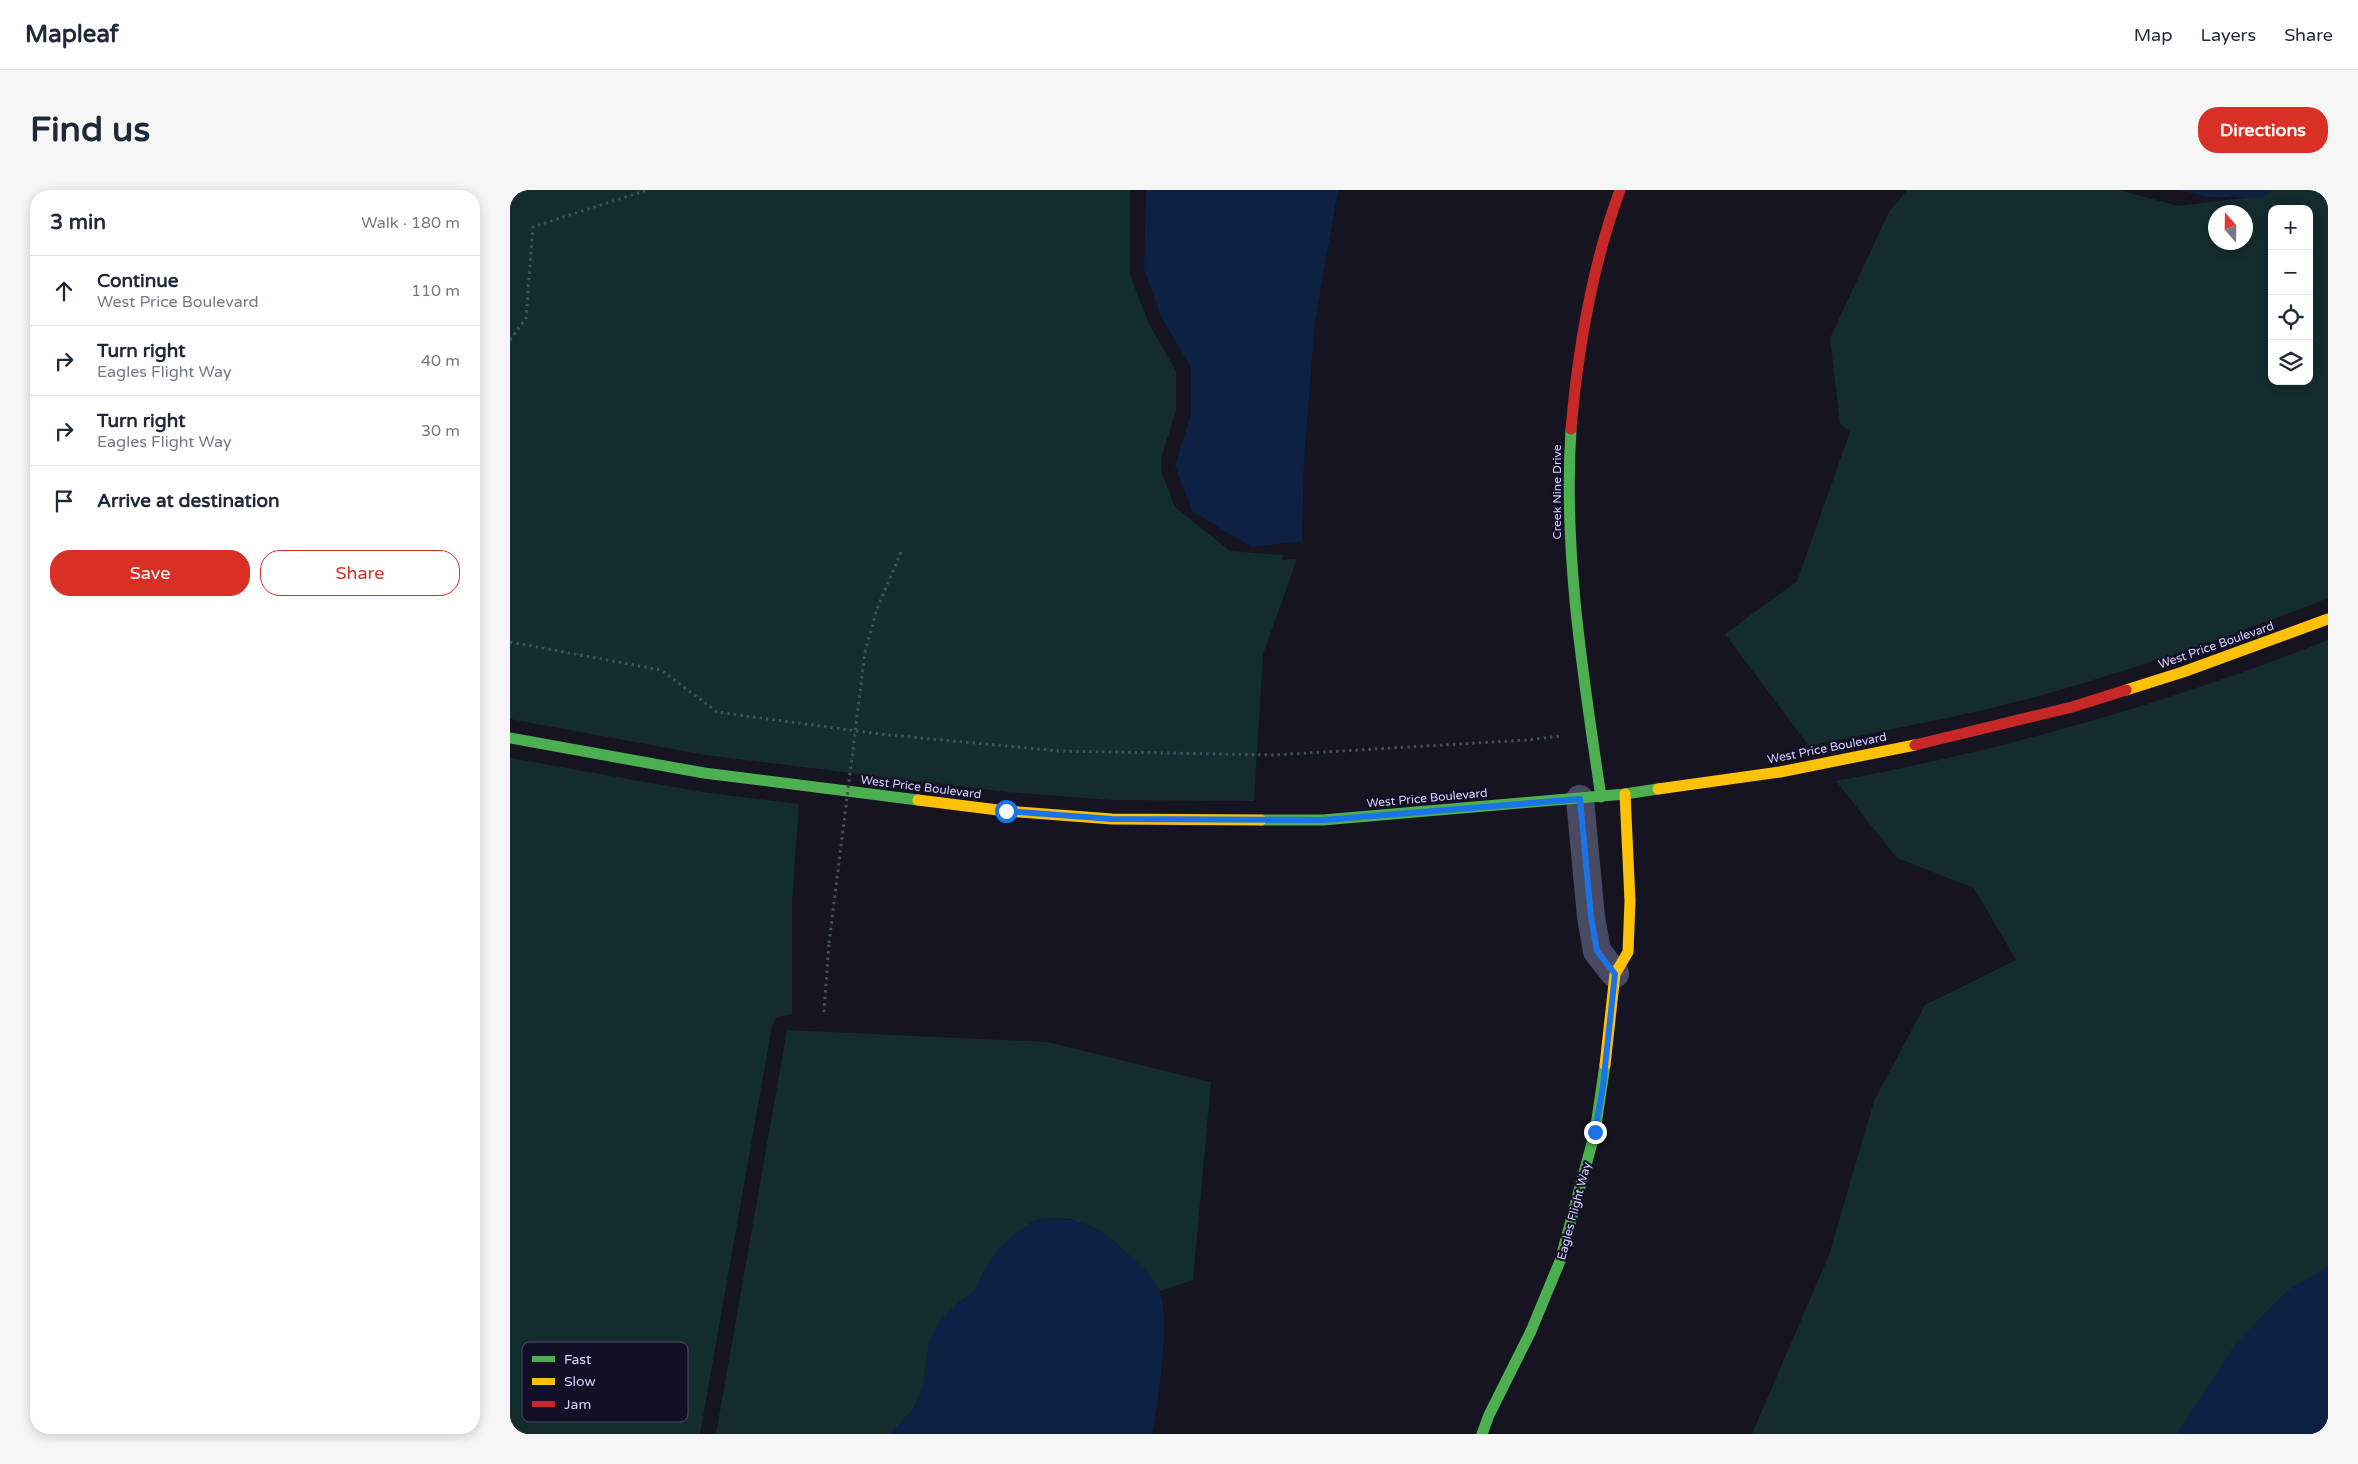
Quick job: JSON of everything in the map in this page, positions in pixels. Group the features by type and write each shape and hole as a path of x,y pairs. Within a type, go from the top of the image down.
{"street":[{"name":"Creek Nine Drive","path":"1591,798 1592,732 1574,592 1569,464 1573,391 1588,305 1606,226 1620,190"},
{"name":"West Price Boulevard","path":"510,738 704,773 1006,811 1112,819 1323,820 1591,798 1780,772 1975,732 2072,707 2183,672 2328,619"},
{"name":"Eagles Flight Way","path":"1482,1434 1489,1415 1531,1331 1560,1261 1595,1132 1603,1086 1615,974 1628,952 1630,901 1625,794"},
{"path":"1591,798 1591,917 1597,951 1615,974"}],"path":[{"path":"510,340 526,318 533,227 647,190"},
{"path":"824,1012 830,943 865,652 877,608 901,552"},
{"path":"510,642 661,670 717,712 879,734 1059,751 1274,755 1527,740 1592,732"}],"green space":[{"path":"510,190 1130,190 1130,275 1149,324 1176,371 1176,410 1161,459 1161,471 1175,507 1230,551 1283,555 1282,560 1297,559 1263,654 1254,801 1111,800 1007,792 705,755 510,719"},
{"path":"1907,190 2119,190 2178,206 2259,196 2266,190 2328,190 2328,598 2199,646 2067,688 1971,713 1809,746 1725,634 1797,581 1850,432 1840,424 1830,338 1889,212"},
{"path":"2328,640 2328,1434 1752,1434 1829,1255 1874,1101 1925,1005 2016,960 1974,888 1897,858 1836,781 1961,755 2085,722 2208,684"},
{"path":"510,758 702,792 799,804 792,901 792,1014 777,1017 772,1026 700,1434 510,1434"},
{"path":"787,1030 1047,1042 1211,1082 1193,1280 1160,1291 1153,1280 1071,1219 1050,1218 1032,1222 984,1270 975,1291 958,1303 929,1342 923,1386 914,1408 891,1434 716,1434"}],"water":[{"path":"1146,190 1338,190 1315,321 1304,460 1302,541 1252,547 1193,512 1175,466 1191,414 1191,368 1161,316 1144,269"},
{"path":"2179,190 2272,190 2262,197 2207,197"},
{"path":"1050,1218 1083,1223 1101,1231 1118,1244 1145,1270 1159,1290 1164,1320 1164,1340 1152,1434 891,1434 914,1408 923,1386 929,1342 940,1320 958,1303 975,1291 984,1270 998,1249 1032,1222"},
{"path":"2328,1266 2328,1434 2177,1434 2236,1343 2287,1291"}],"traffic: fast":[{"path":"1571,429 1569,475 1572,567 1581,659 1601,797"},
{"path":"510,738 704,773 918,800"},
{"path":"1261,820 1323,820 1625,794 1658,789"},
{"path":"1482,1434 1489,1415 1531,1331 1560,1261 1595,1132 1605,1065"}],"traffic: slow":[{"path":"2126,690 2183,672 2328,619"},
{"path":"1658,789 1780,772 1915,745"},
{"path":"1605,1065 1615,974 1628,952 1630,901 1625,794"},
{"path":"918,800 1006,811 1112,819 1261,820"}],"traffic: jam":[{"path":"1571,429 1582,338 1594,278 1620,190"},
{"path":"1915,745 2072,707 2126,690"}],"route":[{"path":"1006,811 1112,819 1323,820 1580,799 1591,917 1597,951 1615,974 1608,1047 1595,1132"}]}
